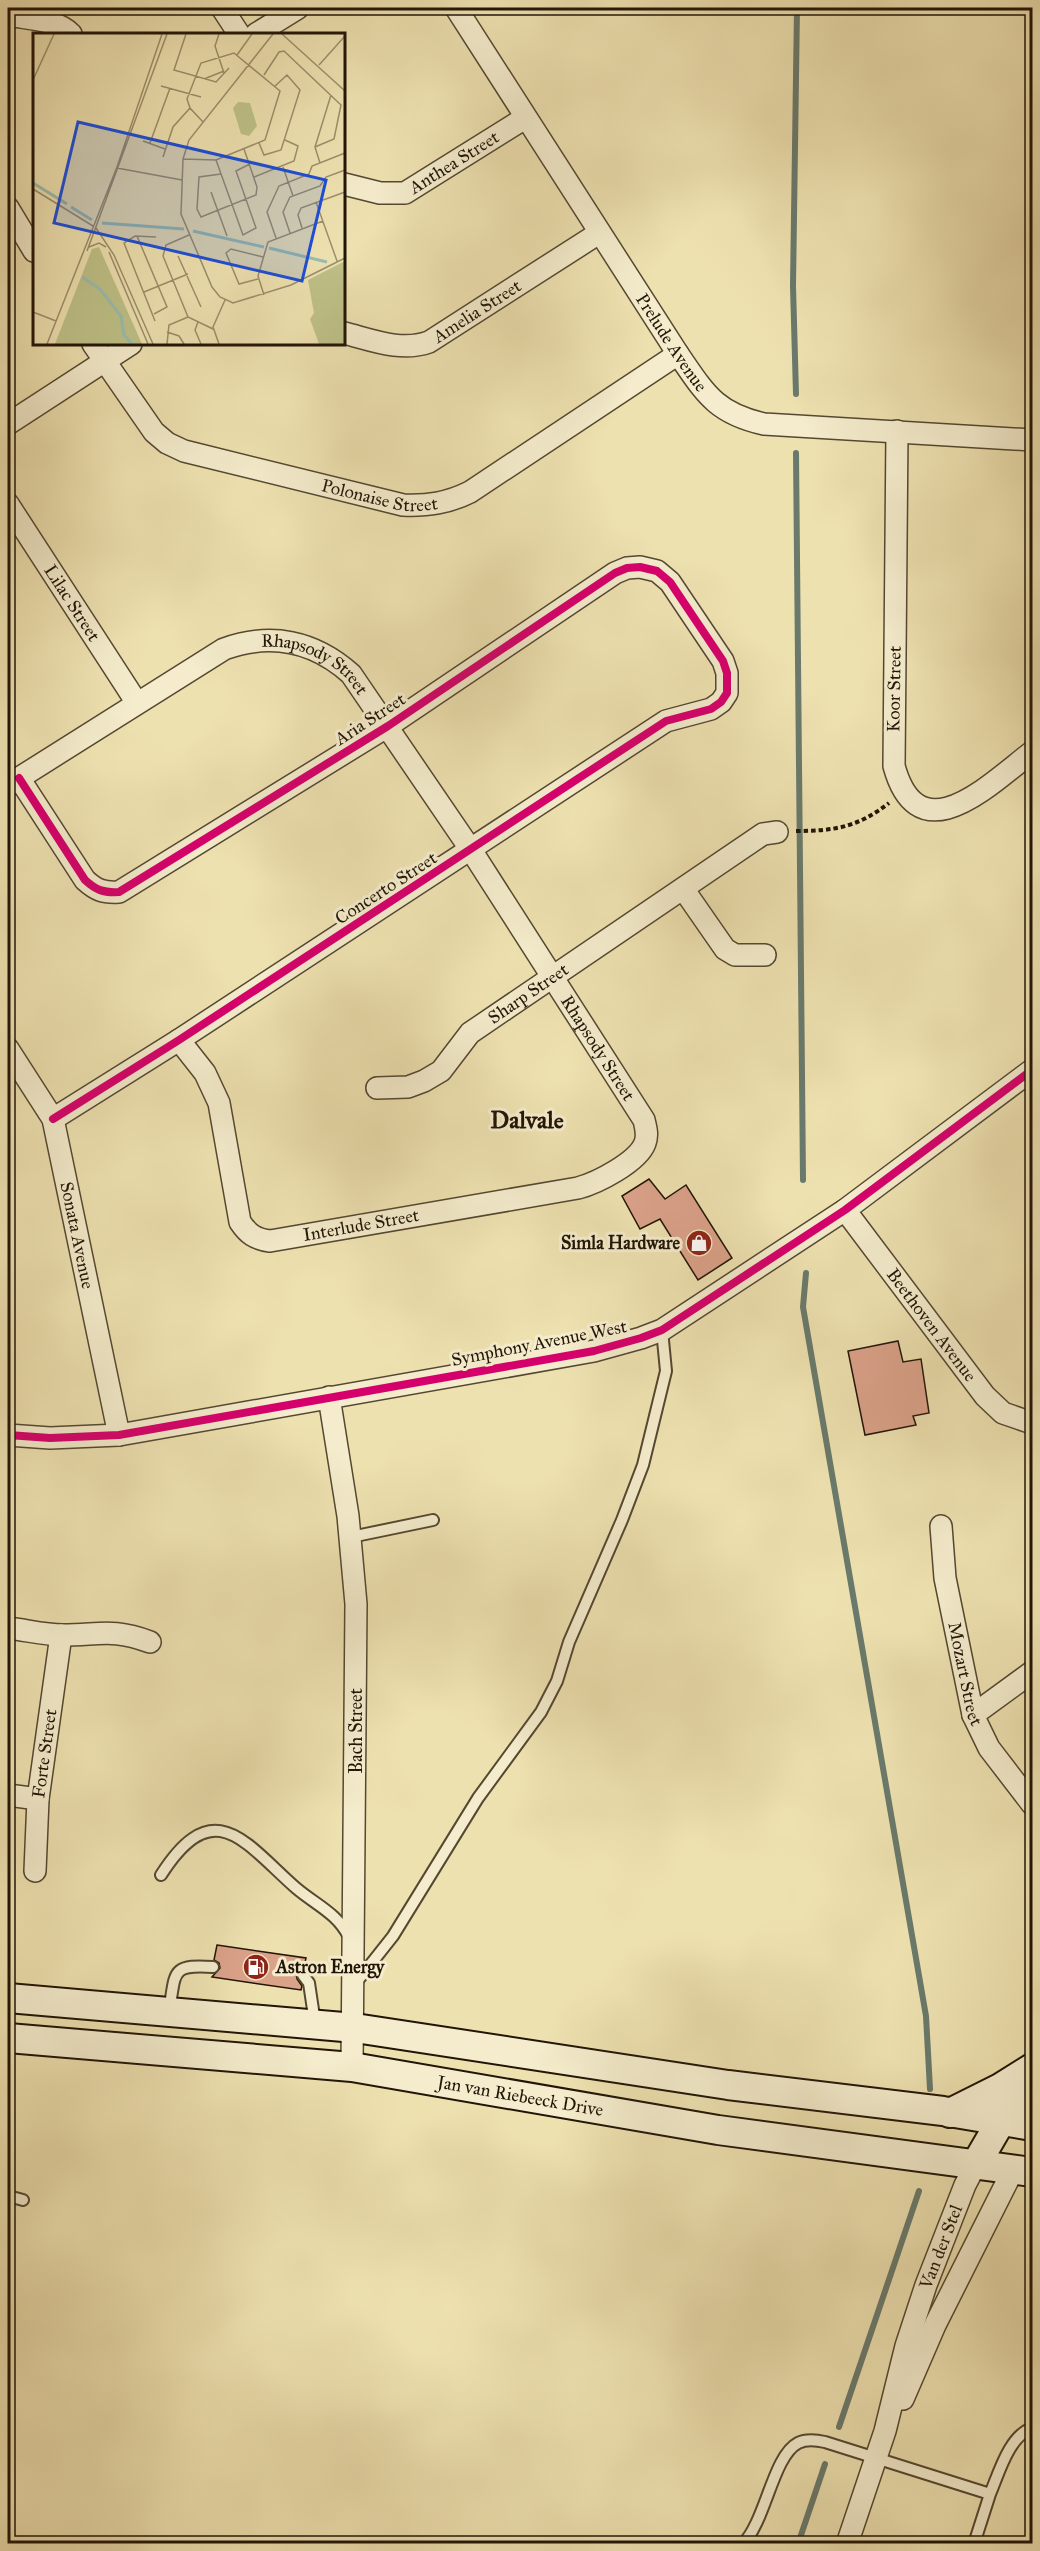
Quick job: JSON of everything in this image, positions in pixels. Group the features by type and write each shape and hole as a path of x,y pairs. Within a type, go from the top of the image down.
{"main road":[{"path":"8,1998 355,2028 728,2085 950,2113 1032,2126"},
{"name":"Jan van Riebeeck Drive","path":"8,2038 352,2067 718,2130 1023,2171"},
{"path":"950,2113 1000,2088 1032,2068"},
{"name":"Van der Stel","path":"976,2164 1032,2077"},
{"name":"Van der Stel","path":"1023,2171 1032,2134"}],"street":[{"path":"222,8 238,33"},
{"path":"258,33 298,8"},
{"name":"Prelude Avenue","path":"456,8 678,354 704,392 720,407 739,418 764,424 1032,440"},
{"path":"8,15 52,24 70,33"},
{"name":"Anthea Street","path":"345,184 380,193 405,193 525,118"},
{"path":"8,208 33,249"},
{"name":"Amelia Street","path":"345,333 403,348 417,347 429,342 599,232"},
{"path":"8,424 99,352 127,345"},
{"name":"Polonaise Street","path":"99,352 154,432 167,443 184,451 403,505 424,506 449,502 470,492 678,354"},
{"name":"Koor Street","path":"897,431 894,766 902,789"},
{"name":"Lilac Street","path":"8,504 137,703"},
{"name":"Aria Street","path":"13,781 85,880 95,889 108,893 119,892 388,726 615,573 627,568 640,567 657,571 670,582 723,661 729,683"},
{"name":"Rhapsody Street","path":"13,781 224,649 242,642 260,639 285,642 312,648 333,658 351,674 388,726 554,977 644,1120"},
{"name":"Concerto Street","path":"53,1119 179,1040 666,722 711,709 728,693 729,683"},
{"path":"902,789 908,798 924,808 943,811 964,803 1032,752"},
{"name":"Sharp Street","path":"378,1088 408,1087 441,1071 470,1033 764,834 777,832"},
{"path":"684,890 725,949 735,955 765,955"},
{"name":"Interlude Street","path":"179,1040 213,1086 219,1103 240,1222 247,1232 258,1239 270,1241 593,1184 637,1155 644,1145 647,1133 644,1120"},
{"name":"Sonata Avenue","path":"8,1048 53,1119 119,1435"},
{"name":"Symphony Avenue West","path":"8,1435 50,1438 119,1435 594,1351 662,1330 845,1210 1032,1070"},
{"name":"Beethoven Avenue","path":"845,1210 985,1396 1003,1413 1032,1423"},
{"name":"Bach Street","path":"328,1397 351,1537 356,1604 355,2028 352,2067"},
{"name":"Mozart Street","path":"941,1526 945,1578 973,1715 989,1748 1032,1804"},
{"path":"8,1628 62,1635 108,1632 128,1634 150,1642"},
{"name":"Forte Street","path":"34,1871 38,1799 62,1635"},
{"path":"973,1715 1032,1672"},
{"path":"8,1795 38,1799"},
{"name":"Van der Stel","path":"847,2544 885,2431 906,2346 926,2285 965,2184 976,2164"},
{"name":"Van der Stel","path":"885,2431 899,2408 935,2325 1023,2171"}],"lane":[{"path":"355,1984 393,1936 478,1798 541,1712 557,1681 569,1642 622,1520 643,1465 666,1371 662,1330"},
{"path":"351,1537 433,1520"},
{"path":"161,1875 173,1857 194,1838 203,1833 218,1830 234,1834 260,1852 297,1888 332,1913 344,1926 355,1948"},
{"path":"169,2011 175,1975 180,1969 193,1965 213,1967"},
{"path":"303,1975 309,1983 315,2024"},
{"path":"8,2196 23,2200"},
{"path":"974,2544 990,2494 1013,2445 1032,2428"},
{"path":"743,2544 761,2515 783,2458 792,2447 800,2442 825,2442 990,2494"}],"path":[{"path":"777,832 825,831 862,822 891,802 902,789"}],"building":[{"name":"Simla Hardware","path":"649,1179 665,1199 686,1185 732,1258 698,1280 660,1219 640,1229 622,1196"},
{"path":"898,1341 903,1362 921,1359 929,1413 913,1416 916,1425 865,1435 848,1351"},
{"path":"217,1945 306,1958 304,1968 299,1969 296,1973 302,1986 301,1990 212,1977 220,1968 219,1963 214,1960"}],"waterway":[{"path":"796,394 793,286 797,8"},
{"path":"796,453 803,1180"},
{"path":"806,1273 803,1307 926,2016 930,2089"},
{"path":"839,2427 919,2191"},
{"path":"798,2544 825,2464"}],"cycle path":[{"path":"19,778 85,880 100,890 119,892 388,726 615,573 627,568 640,567 657,571 670,582 723,661 727,673 727,693 721,702 711,709 666,721 179,1040 53,1119"},
{"path":"8,1435 50,1438 119,1435 594,1351 641,1338 662,1330 845,1210 1032,1070"}],"place":[{"name":"Simla Hardware","path":"699,1243"},
{"name":"Astron Energy","path":"256,1967"}],"district":[{"name":"Dalvale","path":"527,1120"}]}
